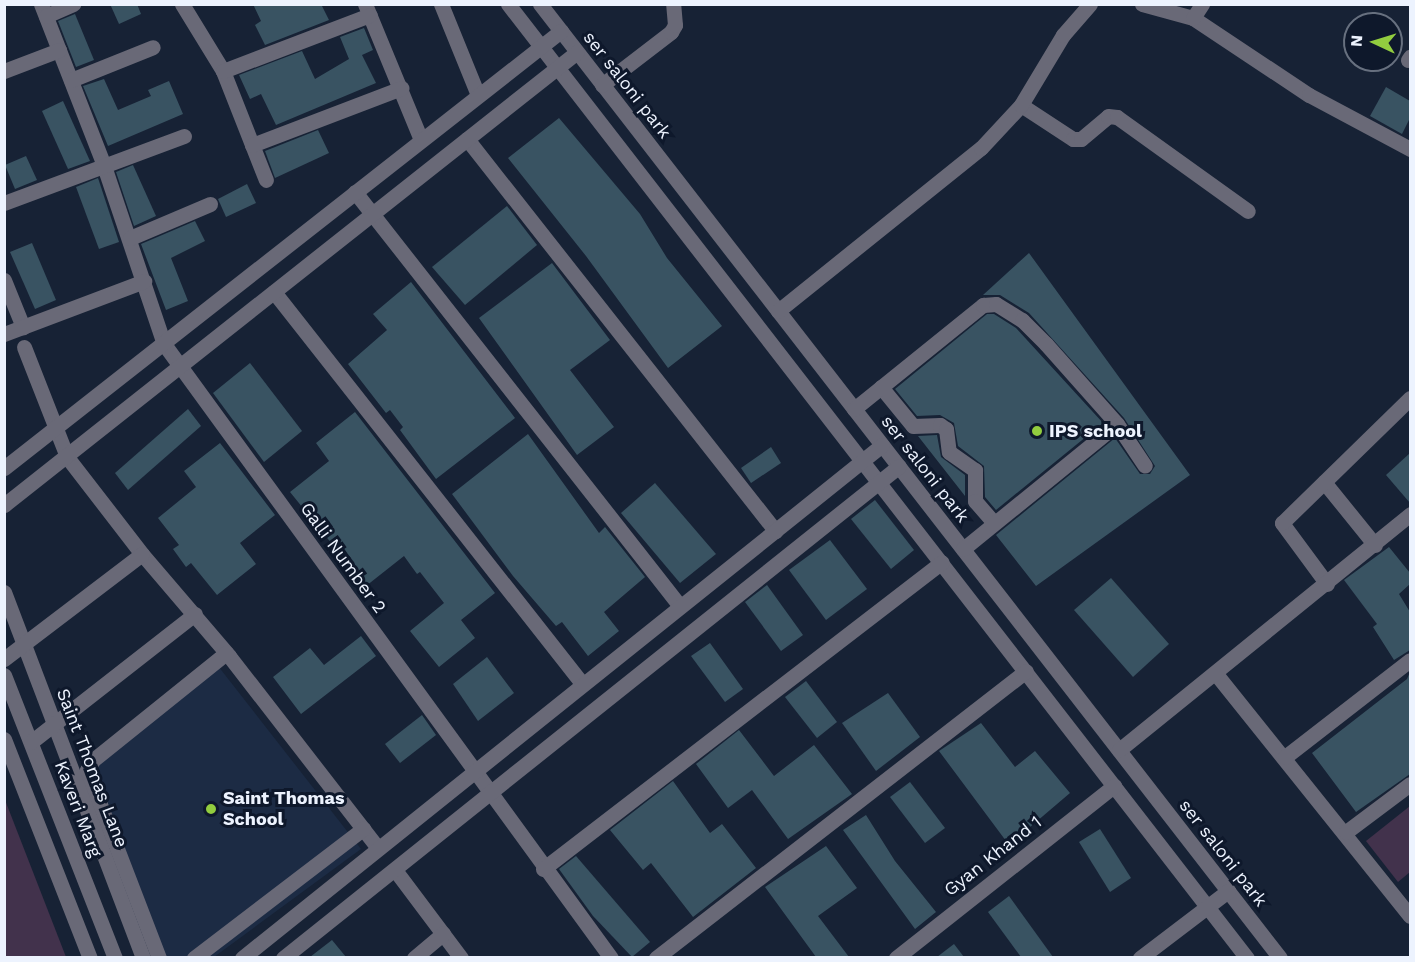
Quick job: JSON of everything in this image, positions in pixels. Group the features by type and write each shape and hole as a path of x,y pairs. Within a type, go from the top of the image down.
{"street":[{"path":"43,10 73,4"},
{"path":"182,4 222,71 266,180"},
{"path":"441,4 478,95"},
{"path":"508,4 1247,957"},
{"name":"ser saloni park","path":"540,4 1280,957"},
{"path":"602,85 671,32 675,25 673,4"},
{"path":"778,311 950,176 1021,105 1063,35 1090,4"},
{"path":"1193,18 1202,4"},
{"path":"1147,5 1193,18 1309,95 1410,149"},
{"name":"Galli Number 2","path":"43,10 104,166 164,344 475,772 489,795 611,957"},
{"path":"222,71 368,10 421,140"},
{"path":"4,468 57,429 561,31"},
{"path":"71,81 153,46"},
{"path":"4,71 59,50"},
{"path":"4,505 577,52"},
{"path":"252,145 401,88"},
{"path":"1021,105 1078,140 1108,116 1117,117 1248,211"},
{"path":"4,203 184,136"},
{"path":"468,139 775,531"},
{"path":"355,192 680,606"},
{"path":"130,238 210,204"},
{"path":"4,280 23,327"},
{"path":"4,334 144,281"},
{"path":"274,292 582,684"},
{"path":"854,409 990,303 1022,320 1117,424 1145,466"},
{"path":"24,346 67,457 142,554 195,614 378,848"},
{"path":"881,387 912,426 940,425 946,429 949,452 975,470 975,501 994,523"},
{"path":"1327,585 1282,523 1410,398"},
{"path":"963,549 1117,424"},
{"path":"242,957 882,445"},
{"path":"283,957 899,466"},
{"path":"1324,482 1376,545"},
{"path":"1119,750 1327,585 1410,514"},
{"path":"4,659 142,554"},
{"path":"543,869 942,562"},
{"name":"Saint Thomas Lane","path":"4,592 54,723 83,780 129,907 143,957"},
{"path":"31,742 195,614"},
{"path":"83,780 93,760 226,653"},
{"path":"1285,757 1410,660"},
{"path":"656,957 1026,671"},
{"path":"1216,674 1346,832 1405,896 1410,916"},
{"name":"Kaveri Marg","path":"4,675 115,957"},
{"path":"4,739 90,957"},
{"path":"1346,832 1410,784"},
{"name":"Gyan Khand 1","path":"896,957 1114,786"},
{"path":"194,957 363,829"},
{"path":"395,870 461,957"},
{"path":"1140,957 1228,891"},
{"path":"102,926 129,907 159,957"},
{"path":"414,957 444,934"}],"shaded area":[{"name":"Saint Thomas School","path":"211,657 361,849 214,957 151,957 78,771"},
{"path":"5,800 66,957 5,957"},
{"path":"1410,806 1410,872 1398,882 1366,841"}],"building":[{"path":"110,4 137,4 141,14 119,24"},
{"path":"253,4 321,4 329,20 265,45 255,25 261,21"},
{"path":"75,14 94,60 76,67 58,21"},
{"path":"364,28 373,50 362,55 376,83 276,125 261,94 250,99 239,75 302,51 315,79 349,59 340,37"},
{"path":"104,79 118,110 151,96 148,90 169,81 183,114 108,146 83,86"},
{"path":"1386,87 1410,101 1410,118 1402,134 1370,116"},
{"path":"63,101 90,161 68,169 42,111"},
{"path":"559,118 640,214 667,258 722,326 668,368 586,256 508,158"},
{"path":"318,130 329,153 275,178 265,151"},
{"path":"26,156 37,180 15,189 5,165"},
{"path":"133,165 156,216 134,226 116,172"},
{"path":"98,178 119,242 99,249 76,187"},
{"path":"247,184 256,203 226,217 218,199"},
{"path":"507,206 537,245 465,305 432,267"},
{"path":"195,221 205,241 171,258 188,301 166,310 141,244"},
{"path":"32,243 56,300 35,309 10,252"},
{"path":"1029,253 1190,475 1036,586 996,535 1115,438 1140,474 1150,474 1155,466 1124,418 1029,313 1000,295 983,295"},
{"path":"552,263 610,340 570,370 614,427 577,455 479,318"},
{"path":"411,282 515,418 436,479 400,430 403,427 390,410 386,413 348,364 387,330 373,314"},
{"path":"987,314 994,314 1016,328 1103,423 996,510 985,497 984,466 958,446 954,423 940,415 917,416 895,389"},
{"path":"250,363 302,431 264,462 213,393"},
{"path":"188,409 201,426 128,490 115,473"},
{"path":"355,412 495,593 461,620 475,638 439,667 410,631 444,603 420,572 417,574 404,556 366,586 290,492 329,461 316,443"},
{"path":"528,434 599,533 605,527 645,577 604,612 619,631 588,656 562,622 556,626 513,576 452,494"},
{"path":"937,435 941,457 965,475 965,496 918,436"},
{"path":"220,443 275,515 240,543 256,564 217,595 191,563 186,567 173,549 179,545 158,518 196,487 184,471"},
{"path":"771,447 781,463 751,483 741,468"},
{"path":"1410,453 1410,503 1386,475"},
{"path":"655,483 716,554 680,583 621,513"},
{"path":"875,500 914,550 891,569 851,519"},
{"path":"830,540 867,589 826,620 789,570"},
{"path":"1389,547 1410,573 1410,584 1399,594 1410,612 1410,650 1394,660 1373,627 1377,624 1344,580"},
{"path":"1111,578 1169,644 1133,677 1074,610"},
{"path":"767,585 803,635 781,651 745,602"},
{"path":"361,636 376,656 301,714 273,677 310,648 324,665"},
{"path":"710,643 743,689 725,702 691,656"},
{"path":"487,657 514,693 478,721 453,684"},
{"path":"1410,672 1410,774 1356,812 1312,753 1407,679"},
{"path":"806,681 837,722 817,738 785,697"},
{"path":"888,693 920,737 876,771 842,723"},
{"path":"422,715 436,735 400,763 385,744"},
{"path":"981,723 1015,767 1035,751 1070,793 1009,845 939,751"},
{"path":"739,730 774,776 814,745 852,794 788,839 752,790 728,808 696,764"},
{"path":"673,781 710,833 722,824 756,868 693,917 651,863 643,870 610,830"},
{"path":"910,782 945,828 925,843 890,797"},
{"path":"866,815 895,861 936,912 915,929 843,830"},
{"path":"1100,829 1131,878 1110,892 1079,842"},
{"path":"826,846 857,888 818,916 849,957 816,957 765,887"},
{"path":"576,856 650,942 632,957 593,916 559,869"},
{"path":"1009,896 1053,957 1021,957 988,912"},
{"path":"332,940 346,957 310,957"},
{"path":"954,944 964,957 937,957"}],"place":[{"name":"IPS school","path":"1037,431"},
{"name":"Saint Thomas School","path":"211,809"}]}
